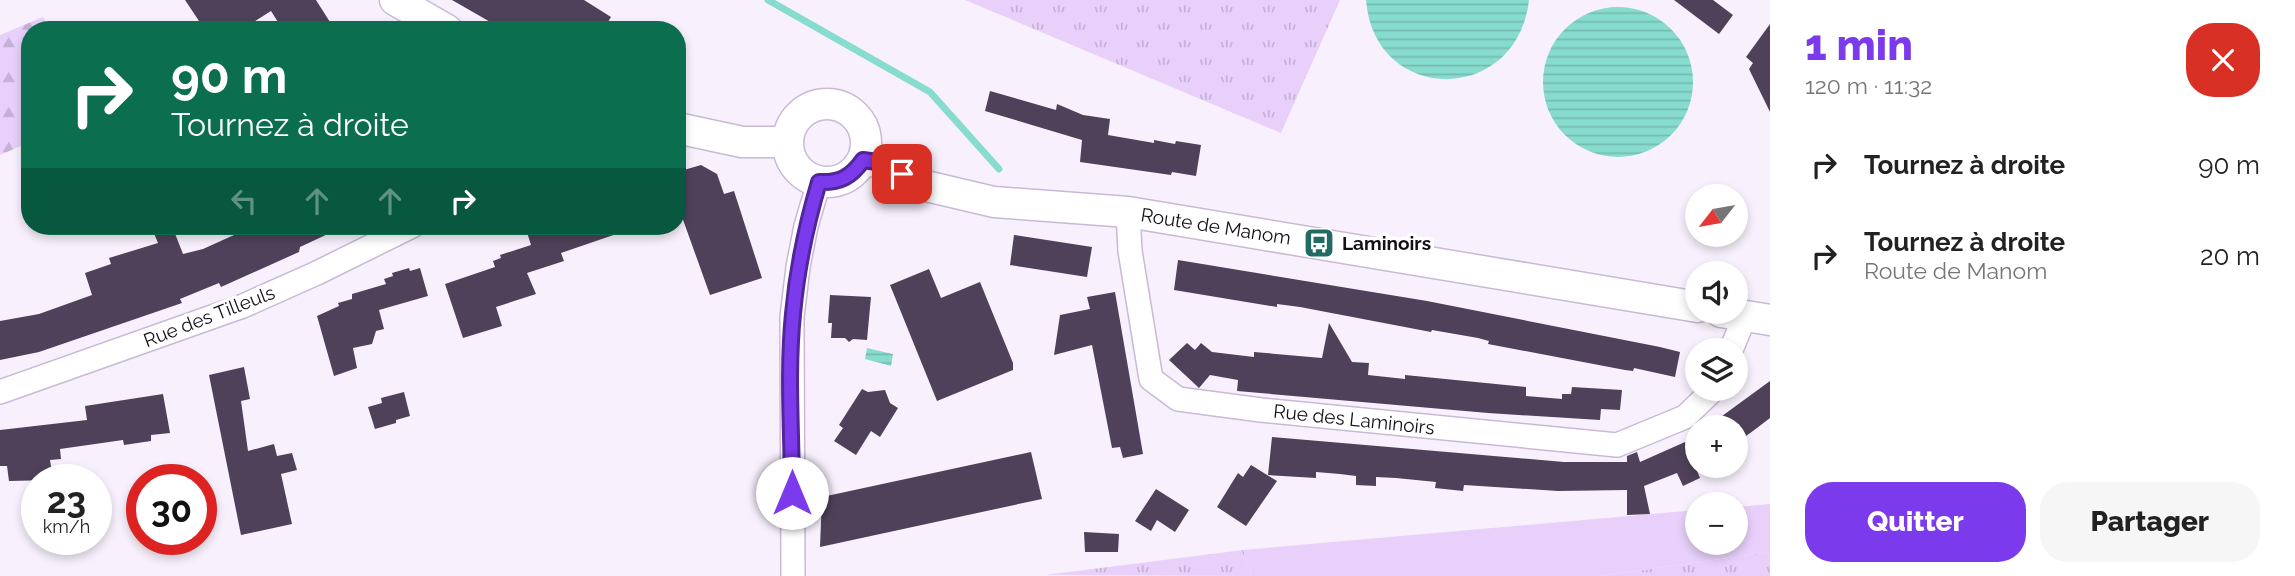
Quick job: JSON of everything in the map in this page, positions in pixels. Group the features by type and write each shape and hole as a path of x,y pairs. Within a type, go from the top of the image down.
{"street":[{"path":"395,0 431,21"},
{"path":"817,104 842,106 853,113 866,135 863,160 845,179 832,183 806,177 796,168 789,156 789,130 805,110 817,104"},
{"path":"686,130 742,142 787,142"},
{"name":"Route de Manom","path":"863,160 877,162 926,186 966,197 995,202 1128,212 1685,305"},
{"path":"793,576 792,317 804,236 819,182"},
{"name":"Rue des Laminoirs","path":"1128,212 1130,251 1151,379 1178,399 1261,410 1617,445 1685,417 1702,401"},
{"name":"Rue des Tilleuls","path":"0,392 243,306 394,235"}],"green space":[{"path":"965,0 1340,0 1281,133"},
{"path":"21,26 21,146 0,155 0,35"},
{"path":"1770,504 1770,552 1600,576 1252,576 1243,550 1685,511 1685,555 1748,555 1748,506"},
{"path":"1243,550 1252,576 1045,575"},
{"path":"1770,552 1770,576 1600,576"}],"shaded area":[{"path":"1366,0 1529,0 1519,35 1500,59 1474,74 1446,79 1418,74 1393,59 1375,34"},
{"path":"1618,7 1647,13 1671,29 1687,53 1693,82 1687,111 1671,135 1647,151 1618,157 1589,151 1565,135 1549,111 1543,82 1549,53 1565,29 1589,13"},
{"path":"867,348 893,354 891,366 865,359"}],"building":[{"path":"185,0 316,0 329,21 277,21 271,11 255,21 199,21"},
{"path":"452,0 584,0 611,17 609,21 489,21"},
{"path":"1674,0 1713,0 1733,15 1719,34"},
{"path":"1770,24 1770,112 1749,69 1753,63 1746,57"},
{"path":"990,91 1056,110 1057,104 1083,115 1110,119 1108,135 1154,143 1154,140 1201,145 1196,176 1080,162 1082,140 985,111"},
{"path":"701,165 717,174 724,194 734,191 762,278 710,295 686,228 686,169"},
{"path":"155,235 176,235 183,254 203,249 234,235 326,235 300,247 299,252 221,287 219,283 180,299 182,303 39,352 0,360 0,321 39,314 92,295 85,273 111,264 109,258 158,243"},
{"path":"528,235 614,235 561,253 564,261 527,273 536,294 496,307 502,326 463,338 445,284 495,267 493,261 501,258 500,255 531,245"},
{"path":"1014,235 1092,247 1087,277 1010,265"},
{"path":"1178,260 1427,301 1660,347 1680,352 1675,377 1634,368 1633,371 1625,370 1488,344 1489,341 1478,338 1432,330 1431,332 1300,307 1277,304 1277,307 1174,290"},
{"path":"409,268 410,271 420,268 428,296 379,310 384,329 376,331 372,344 353,348 357,368 334,376 317,316 339,306 338,303 352,299 352,294 386,284 384,279 393,276 392,273"},
{"path":"929,269 941,298 980,282 1013,363 1013,370 937,401 890,285"},
{"path":"1115,292 1143,454 1123,458 1120,447 1112,448 1092,345 1054,355 1060,315 1090,309 1087,297"},
{"path":"830,295 871,297 867,340 853,339 849,342 845,338 831,338 832,323 828,323"},
{"path":"1329,323 1352,362 1369,363 1368,375 1405,379 1405,375 1526,387 1526,396 1562,399 1562,394 1571,394 1572,387 1622,390 1620,410 1601,409 1600,420 1488,413 1237,391 1238,380 1210,375 1199,388 1169,360 1187,343 1195,350 1201,343 1212,352 1254,357 1254,352 1322,358"},
{"path":"244,367 250,399 241,401 248,451 274,444 277,456 292,453 297,470 281,474 292,524 241,535 209,375"},
{"path":"1770,381 1770,418 1748,435 1748,415 1723,415 1743,401 1748,401 1748,397"},
{"path":"862,389 868,392 885,390 890,403 898,408 880,437 871,431 856,455 834,441 843,428 839,425"},
{"path":"404,392 410,416 375,429 368,407 382,403 381,398"},
{"path":"163,394 170,433 151,435 151,441 124,445 123,440 60,449 61,459 50,460 51,464 21,464 21,481 9,481 7,466 0,466 0,430 87,420 85,406"},
{"path":"1272,437 1564,462 1627,462 1627,456 1637,452 1640,462 1685,442 1685,478 1700,478 1683,486 1677,473 1644,486 1650,514 1627,515 1627,490 1558,491 1464,485 1463,491 1435,488 1436,482 1396,478 1376,477 1376,486 1356,485 1356,476 1340,474 1316,472 1316,478 1268,475"},
{"path":"1031,452 1042,499 820,547 822,497"},
{"path":"1251,465 1277,481 1246,526 1217,507 1238,473 1243,477"},
{"path":"1156,489 1189,510 1175,532 1157,520 1151,531 1135,521"},
{"path":"1084,532 1119,534 1118,552 1085,552"}],"waterway":[{"path":"768,0 930,92 999,169"}],"place":[{"name":"Laminoirs","path":"1319,243"}],"route":[{"path":"792,493 792,317 806,226 819,182 832,183 845,179 863,160 877,162 902,174"}]}
